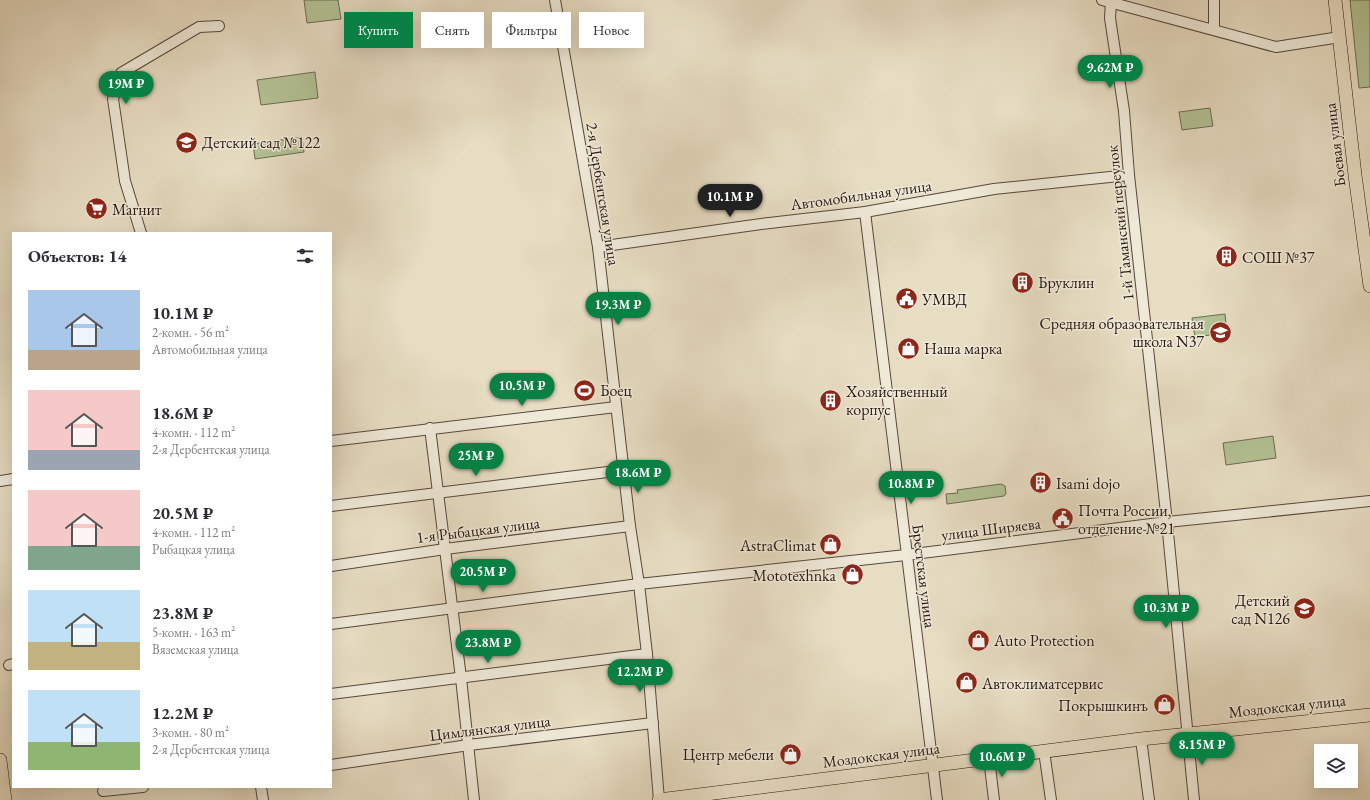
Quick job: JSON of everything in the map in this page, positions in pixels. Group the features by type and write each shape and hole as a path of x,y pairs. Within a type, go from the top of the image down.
{"main road":[{"name":"Боевая улица","path":"1335,0 1355,175 1370,286"},
{"name":"Моздокская улица","path":"659,800 1141,739 1370,715"},
{"path":"0,764 5,800"}],"street":[{"name":"2-я Дербентская улица","path":"555,0 598,247 630,526 639,584 647,654 659,800"},
{"path":"1214,0 1214,29"},
{"path":"1107,1 1276,47 1340,37"},
{"name":"1-й Таманский переулок","path":"1107,1 1124,111 1129,175 1194,800"},
{"path":"141,232 125,181 114,99 121,73 199,27 219,26"},
{"name":"Автомобильная улица","path":"598,247 761,224 864,212 994,189 1129,175"},
{"name":"Брестская улица","path":"864,212 937,800"},
{"path":"332,441 616,407"},
{"path":"430,428 469,745 474,800"},
{"path":"332,506 624,470"},
{"path":"0,481 12,479"},
{"name":"улица Ширяева","path":"332,624 639,584 906,555 1166,522 1370,500"},
{"name":"1-я Рыбацкая улица","path":"332,566 445,549 630,526"},
{"path":"332,694 647,654"},
{"name":"Цимлянская улица","path":"332,765 469,745 653,723"},
{"path":"1141,739 1149,800"},
{"path":"1044,752 1051,800"},
{"path":"989,758 994,800"},
{"path":"103,793 136,788"},
{"path":"261,788 263,800"}],"green space":[{"path":"304,0 338,0 341,19 307,23"},
{"path":"1350,0 1370,0 1370,87 1359,88"},
{"path":"315,72 318,98 261,105 257,80"},
{"path":"1210,108 1213,126 1182,130 1179,112"},
{"path":"302,137 304,152 255,159 253,144"},
{"path":"1225,314 1227,333 1195,337 1192,318"},
{"path":"1273,436 1276,458 1226,465 1223,443"},
{"path":"1001,484 1005,486 1006,494 1004,496 947,504 946,494 958,493 957,490"}],"place":[{"name":"Детский сад №122","path":"186,142"},
{"name":"Магнит","path":"97,209"},
{"name":"СОШ №37","path":"1226,257"},
{"name":"Бруклин","path":"1022,282"},
{"name":"УМВД","path":"906,299"},
{"name":"Средняя образовательная школа N37","path":"1220,332"},
{"name":"Наша марка","path":"909,348"},
{"name":"Боец","path":"585,390"},
{"name":"Хозяйственный корпус","path":"830,400"},
{"name":"Isami dojo","path":"1041,483"},
{"name":"Почта России, отделение №21","path":"1062,519"},
{"name":"AstraClimat","path":"831,545"},
{"name":"Mototexhnka","path":"852,575"},
{"name":"Детский сад N126","path":"1305,609"},
{"name":"Auto Protection","path":"978,640"},
{"name":"Автоклиматсервис","path":"966,683"},
{"name":"Покрышкинъ","path":"1164,705"},
{"name":"Центр мебели","path":"790,754"}]}
